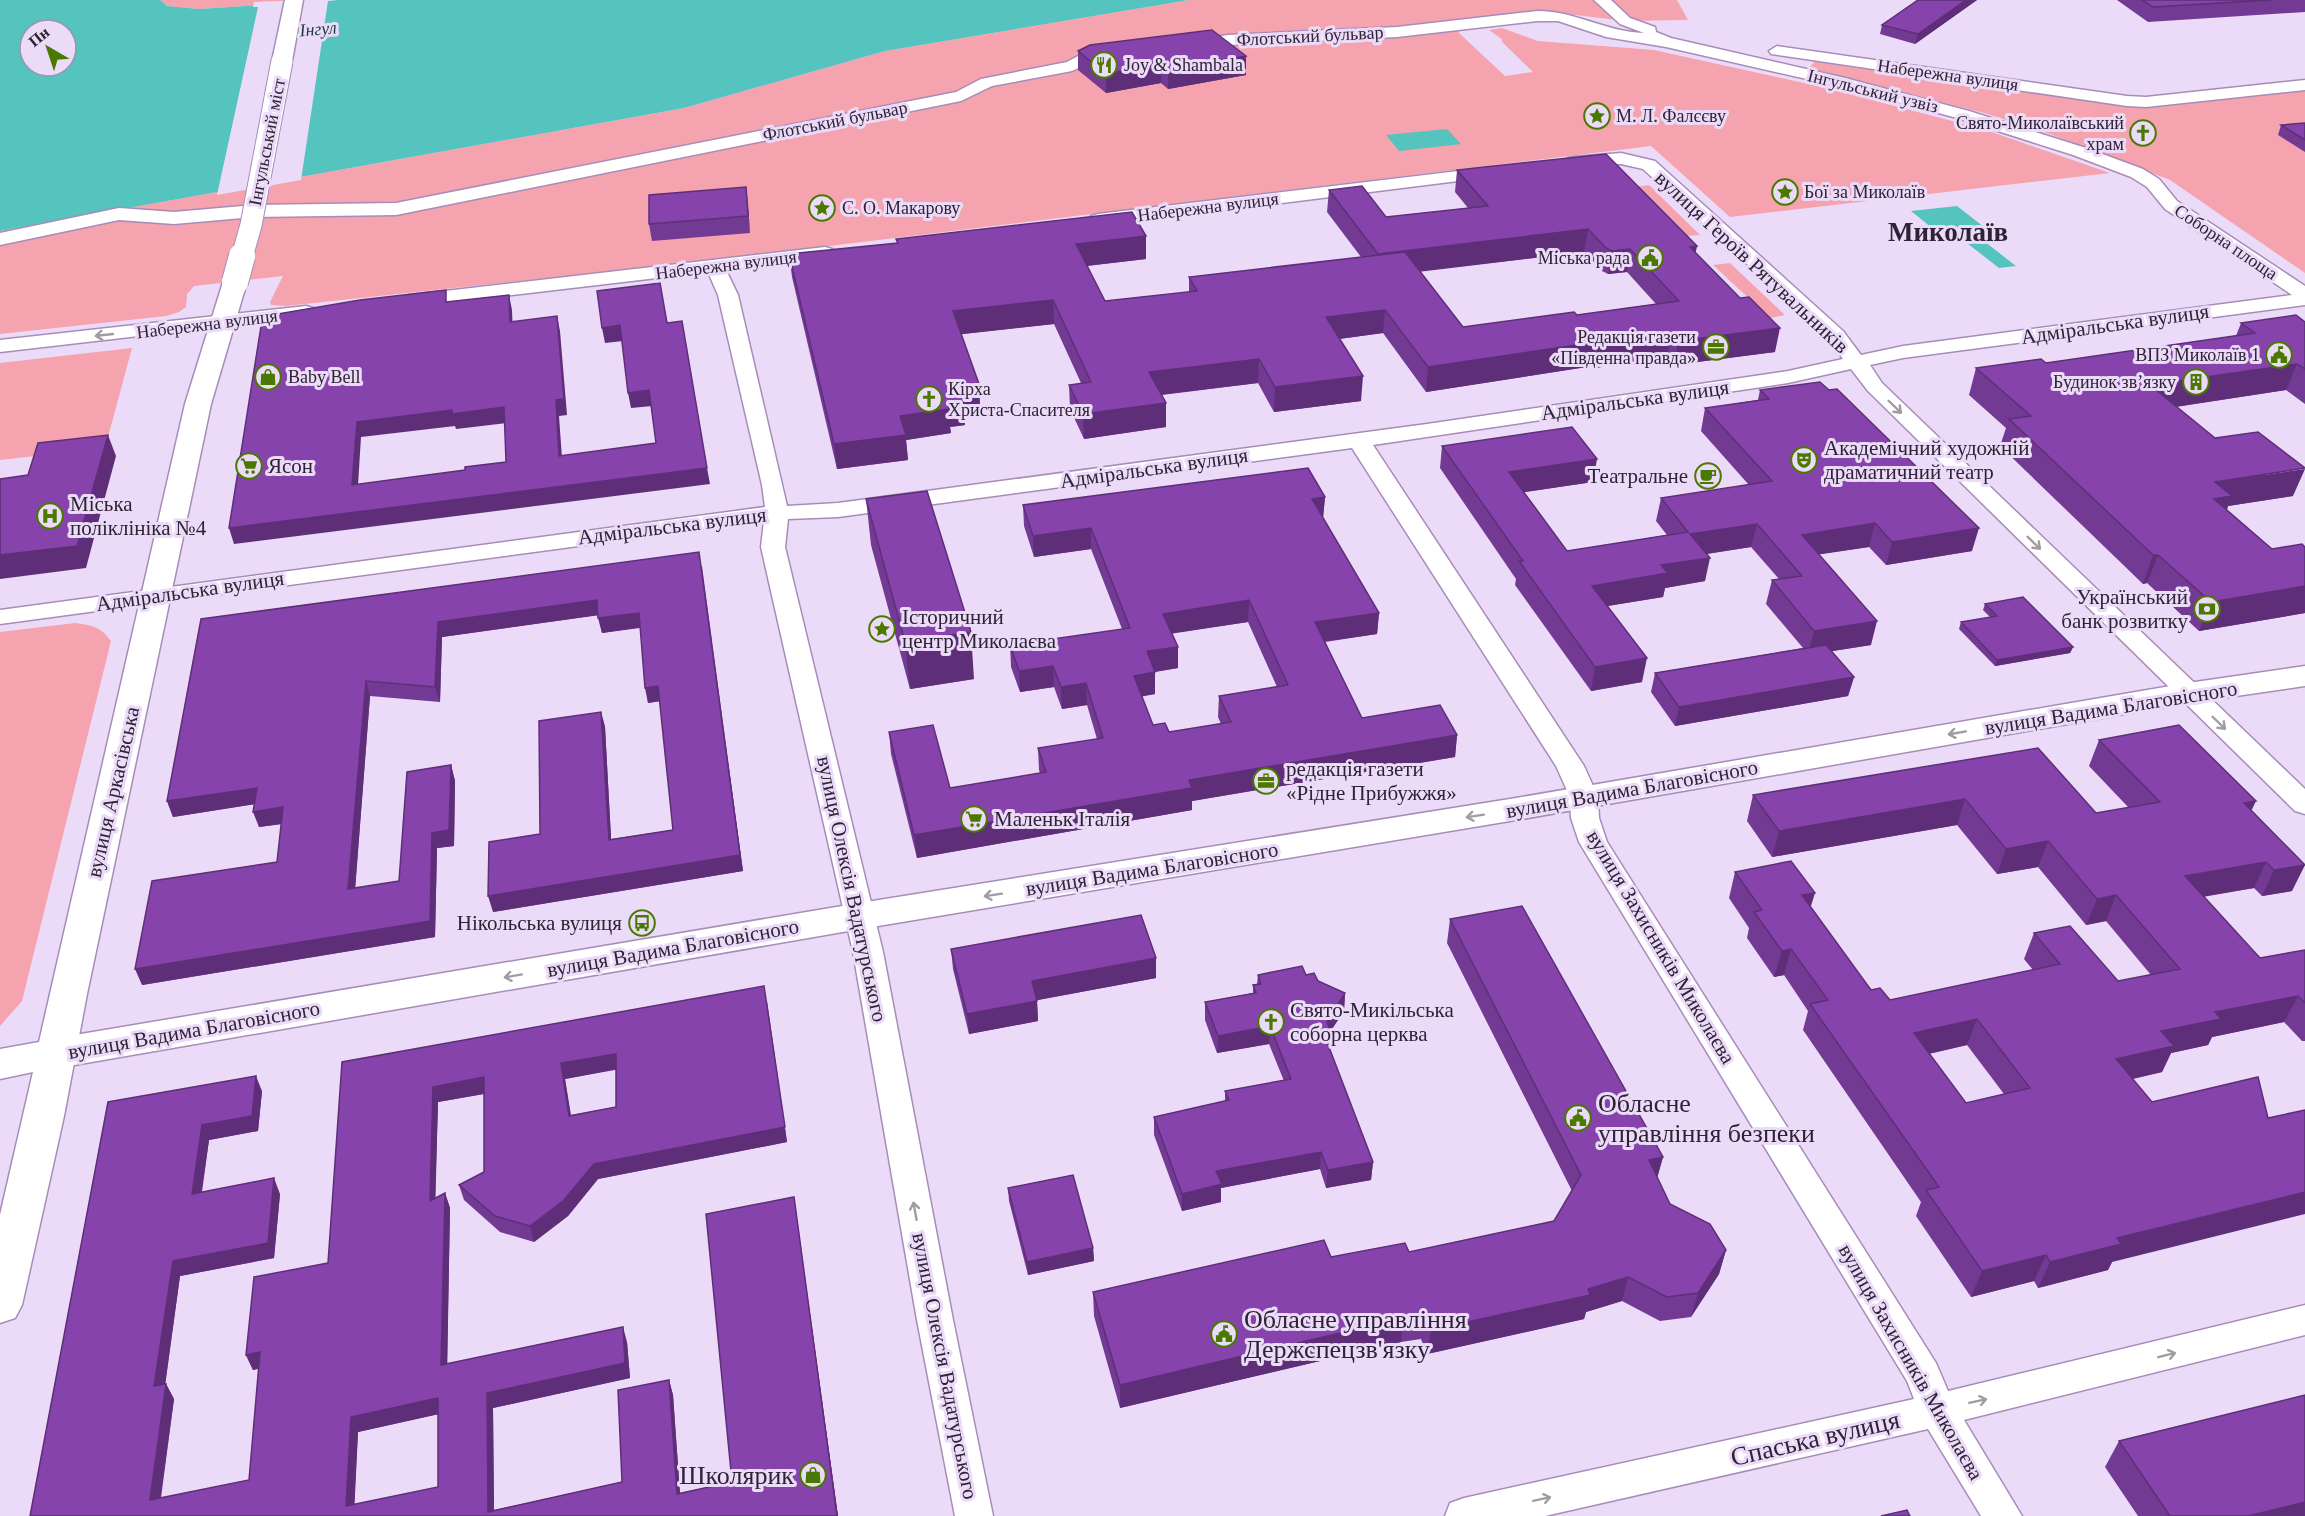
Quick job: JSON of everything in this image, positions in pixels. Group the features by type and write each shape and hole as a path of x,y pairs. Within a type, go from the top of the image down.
{"main road":[{"name":"Інгульський міст","path":"235,282 251,225 294,0"},
{"name":"вулиця Аркасівська","path":"0,1305 198,404 225,322 235,282"},
{"name":"вулиця Вадима Благовісного","path":"0,1064 860,916 1584,797 2188,693 2305,676"}],"street":[{"name":"Набережна вулиця","path":"1602,0 1625,21 1665,35 2127,101 2146,102 2305,84"},
{"name":"Флотський бульвар","path":"1169,49 1228,40 1397,32 1538,15 1559,16 1606,32 1666,42"},
{"name":"Інгульський узвіз","path":"1625,21 1640,31 1666,42 1869,88 1978,117 2088,154 2137,173 2153,183"},
{"name":"Флотський бульвар","path":"0,239 119,214 174,218 254,211 396,209 961,96 987,82 1072,66 1086,58 1125,52"},
{"name":"вулиця Героїв Рятувальників","path":"1554,165 1629,157 1649,165 1711,219 1840,339 1875,387 2305,805"},
{"name":"Набережна вулиця","path":"1082,222 1507,170"},
{"name":"Соборна площа","path":"2153,183 2170,205 2305,297"},
{"name":"Набережна вулиця","path":"392,303 845,251"},
{"name":"вулиця Олексія Вадатурського","path":"715,267 728,295 773,485 777,513 773,547 860,916 974,1516"},
{"name":"Адміральська вулиця","path":"0,617 777,513 838,510 1358,440 1788,377 1903,352 2305,297"},
{"name":"Набережна вулиця","path":"0,346 324,310"},
{"name":"вулиця Захисників Миколаєва","path":"1358,440 1570,766 1584,797 1585,818 1593,842 1923,1374 1937,1410 2003,1516"},
{"name":"Спаська вулиця","path":"1464,1516 1937,1410 2305,1320"}],"shaded area":[{"path":"160,0 337,0 199,9 167,6"},
{"path":"1189,0 1677,0 1688,20 1625,21 1576,15 1531,13 1456,23 1459,33 1505,76 1533,72 1501,41 1503,40 1489,30 1502,28 1538,41 1654,50 1827,88 1986,130 2110,173 1730,217 1651,146 706,261 286,306 271,305 270,302 283,276 194,286 187,294 186,307 166,316 0,334 0,231 684,108 885,51"},
{"path":"1816,60 2140,108 2305,90 2305,273 2170,180 2050,134 1984,113 1809,68"},
{"path":"1649,185 1700,235 1687,236 1636,187"},
{"path":"1730,263 1785,315 1770,318 1713,265"},
{"path":"132,348 105,448 0,460 0,363"},
{"path":"75,623 96,628 111,641 22,1001 0,1026 0,632"}],"water":[{"name":"Інгул","path":"0,0 160,0 167,6 199,9 337,0 1189,0 885,51 684,108 0,231"},
{"path":"1447,129 1461,144 1399,151 1386,135"},
{"path":"1957,206 1984,227 1937,232 1911,211"},
{"path":"1980,238 2016,266 1999,268 1963,240"}],"pier":[{"path":"337,0 328,1 301,180 217,195 258,7 253,7 254,2"}],"building":[{"path":"1918,0 1966,0 1918,34 1882,25"},
{"path":"2142,0 2271,0 2153,7"},
{"path":"1212,30 1246,56 1168,69 1161,63 1106,74 1078,51 1090,45"},
{"path":"2305,123 2305,140 2281,125"},
{"path":"1606,154 1697,246 1690,247 1740,298 1749,297 1780,328 1678,341 1672,334 1598,344 1596,342 1428,367 1385,310 1326,317 1363,376 1275,387 1259,359 1149,372 1166,403 1083,414 1069,385 1091,382 1053,300 953,311 979,384 959,387 964,401 947,403 949,409 900,416 906,435 834,444 789,254 898,243 896,239 1132,212 1146,236 1076,244 1105,301 1197,291 1189,277 1405,252 1463,327 1679,301 1630,249 1612,251 1606,248 1588,229 1378,254 1329,190 1362,186 1386,217 1488,206 1457,170"},
{"path":"746,187 748,216 649,224 649,195"},
{"path":"660,283 667,323 682,321 707,468 229,528 262,320 272,315 360,300 446,290 446,302 509,295 510,322 557,316 564,399 556,400 559,456 656,443 649,390 628,393 620,325 602,328 597,291","holes":["504,407 506,462 465,467 465,470 352,485 357,422 452,410 452,414"]},
{"path":"2296,315 2305,322 2305,369 2297,364 2150,385 2215,438 2258,432 2305,468 2215,482 2232,496 2214,499 2272,549 2302,544 2305,547 2305,586 2211,602 2158,555 2153,555 2009,419 2031,416 1976,368 2041,359 2046,363 2255,333 2241,323"},
{"path":"1820,382 1829,390 1837,389 1979,528 1892,542 1875,523 1802,535 1877,621 1814,631 1772,580 1802,576 1757,524 1690,534 1710,558 1661,565 1668,573 1592,586 1647,658 1595,667 1519,561 1523,561 1442,446 1572,427 1597,459 1509,472 1567,551 1688,532 1661,498 1772,481 1705,408 1769,399 1760,390"},
{"name":"Міська поліклініка №4","path":"108,435 77,546 0,555 0,479 28,475 38,443"},
{"path":"1308,468 1325,497 1312,499 1379,613 1315,622 1362,718 1440,705 1457,735 1189,780 1192,788 914,835 889,732 933,725 950,788 1046,772 1038,748 1103,738 1086,683 1061,687 1053,666 1019,671 1010,645 1130,628 1091,528 1033,536 1023,505","holes":["1249,600 1288,685 1219,696 1231,722 1169,732 1165,723 1153,725 1134,676 1155,672 1147,651 1178,647 1163,614"]},
{"path":"927,491 971,632 905,642 866,499"},
{"path":"699,552 740,855 488,896 489,842 540,834 539,721 601,712 609,840 673,830 658,686 645,688 639,613 598,618 597,600 438,622 435,687 366,681 348,889 399,881 407,772 451,765 449,830 432,833 430,921 135,969 152,881 277,862 283,807 253,812 257,788 167,801 201,619"},
{"path":"2023,597 2073,647 1997,660 1961,622 1997,616 1985,604"},
{"path":"1826,645 1854,677 1679,707 1655,673"},
{"path":"2179,725 2256,801 2244,803 2305,865 2274,870 2266,862 2185,876 2260,958 2305,950 2305,1003 2298,996 2215,1012 2221,1019 2161,1031 2174,1046 2116,1059 2152,1102 2258,1077 2268,1118 2305,1110 2305,1192 2117,1238 2121,1244 2050,1262 2046,1255 1982,1271 1926,1190 1939,1187 1810,1004 1828,1000 1791,949 1782,951 1754,912 1762,910 1735,872 1791,861 1815,893 1802,895 1871,990 1880,988 1890,1000 2060,964 2034,933 2070,926 2118,981 2180,969 2116,895 2097,899 2048,841 2006,849 1965,799 1779,831 1753,795 2038,748 2096,813 2160,802 2099,740","holes":["1977,1019 2030,1088 1966,1103 1914,1033"]},
{"path":"1522,906 1663,1157 1649,1160 1670,1204 1710,1224 1726,1250 1698,1293 1667,1297 1628,1277 1588,1289 1590,1295 1431,1330 1425,1315 1404,1318 1120,1385 1093,1292 1324,1240 1331,1257 1405,1243 1409,1252 1554,1221 1581,1175 1450,919"},
{"path":"1141,915 1156,958 1032,981 1037,1001 967,1014 951,949"},
{"path":"1302,966 1306,975 1314,973 1318,981 1345,993 1327,1022 1331,1032 1324,1034 1373,1162 1328,1170 1321,1152 1216,1171 1222,1184 1182,1194 1154,1117 1229,1100 1225,1091 1291,1079 1270,1026 1218,1036 1205,1002 1256,993 1253,985 1261,984 1258,975"},
{"path":"764,986 785,1127 594,1164 563,1201 530,1226 495,1216 459,1185 484,1172 484,1077 433,1087 430,1201 445,1193 441,1365 623,1327 625,1363 487,1393 488,1512 622,1482 618,1390 669,1380 677,1494 732,1482 706,1214 794,1197 837,1516 30,1516 108,1102 256,1076 252,1116 202,1125 192,1194 274,1178 268,1243 173,1261 154,1386 166,1384 150,1500 249,1480 260,1352 246,1355 254,1277 328,1263 342,1062","holes":["616,1054 616,1107 569,1116 561,1063","438,1398 438,1487 346,1506 351,1417"]},
{"path":"1073,1175 1093,1248 1027,1262 1008,1188"},
{"path":"2305,1395 2305,1502 2248,1516 2170,1516 2119,1441"},
{"path":"1907,1510 1910,1516 1881,1516"}],"place":[{"name":"Joy & Shambala","path":"1104,65"},
{"name":"М. Л. Фалєєву","path":"1597,116"},
{"name":"Свято-Миколаївський храм","path":"2143,133"},
{"name":"Бої за Миколаїв","path":"1785,192"},
{"name":"С. О. Макарову","path":"822,208"},
{"name":"Міська рада","path":"1650,258"},
{"name":"Редакція газети «Південна правда»","path":"1716,347"},
{"name":"ВПЗ Миколаїв 1","path":"2279,355"},
{"name":"Baby Bell","path":"268,377"},
{"name":"Будинок зв’язку","path":"2196,382"},
{"name":"Кірха Христа-Спасителя","path":"929,399"},
{"name":"Академічний художній драматичний театр","path":"1804,460"},
{"name":"Ясон","path":"249,466"},
{"name":"Театральне","path":"1708,476"},
{"name":"Міська поліклініка №4","path":"50,516"},
{"name":"Український банк розвитку","path":"2207,609"},
{"name":"Історичний центр Миколаєва","path":"882,629"},
{"name":"редакція газети «Рідне Прибужжя»","path":"1266,781"},
{"name":"Маленьк Італія","path":"974,819"},
{"name":"Нікольська вулиця","path":"642,923"},
{"name":"Свято-Микільська соборна церква","path":"1271,1022"},
{"name":"Обласне управління безпеки","path":"1578,1118"},
{"name":"Обласне управління Держспецзв'язку","path":"1224,1334"},
{"name":"Школярик","path":"813,1475"}],"district":[{"name":"Миколаїв","path":"1948,232"}]}
